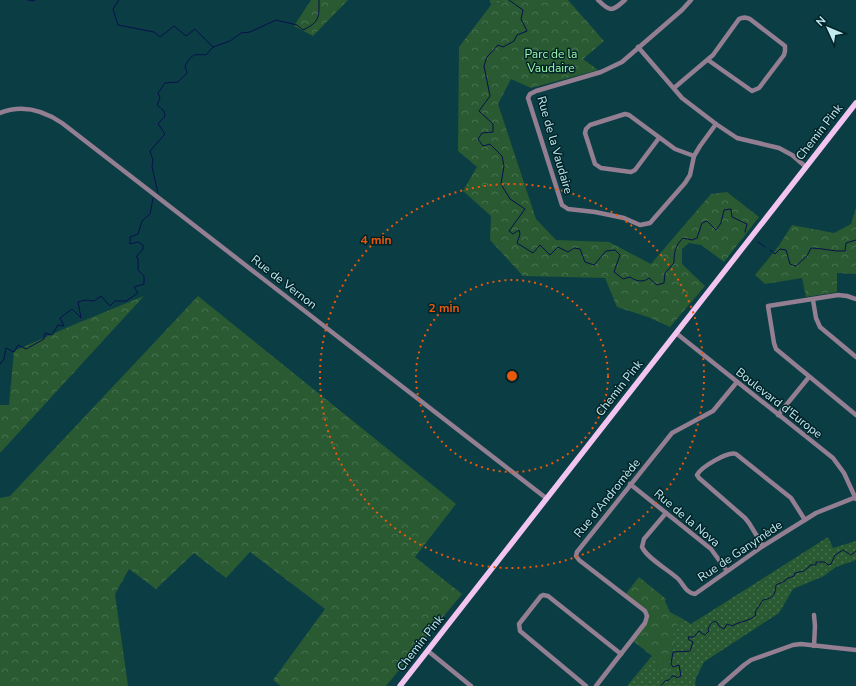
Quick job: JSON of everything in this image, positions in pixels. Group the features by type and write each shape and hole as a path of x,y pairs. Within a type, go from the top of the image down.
{"main road":[{"name":"Chemin Pink","path":"400,686 856,102"}],"street":[{"path":"598,0 610,10 615,9 625,0"},
{"name":"Rue de la Vaudaire","path":"691,0 682,10 622,62 601,72 554,85 530,94 528,98 562,205 568,209 624,218 640,225 650,223 685,183 690,175 694,156 716,124"},
{"path":"674,88 708,60 739,19 750,19 785,46 784,55 759,88 752,91 708,60"},
{"path":"638,47 682,98 716,124 737,138 779,148 788,152 806,167"},
{"name":"Rue de Vernon","path":"0,113 13,110 30,109 46,113 62,123 546,498"},
{"path":"659,138 635,170 631,172 601,168 595,164 585,133 586,129 590,125 625,114 629,115 675,149 694,156"},
{"path":"856,299 841,295 768,306 776,349 856,414"},
{"path":"813,300 816,318 820,327 856,357"},
{"name":"Boulevard d'Europe","path":"676,333 833,458 844,473 856,498"},
{"path":"778,415 809,377"},
{"name":"Rue d'Andromède","path":"596,686 648,618 647,613 576,556 577,552 672,432 713,410 737,382"},
{"path":"763,546 745,518 699,478 697,475 701,469 729,454 736,454 790,498 805,520"},
{"name":"Rue de la Nova","path":"630,484 711,549 727,571"},
{"name":"Rue de Ganymède","path":"666,513 642,542 642,547 646,553 677,577 688,592 693,594 763,546 820,511 856,498"},
{"path":"586,686 520,631 518,624 541,596 548,596 621,654"},
{"path":"814,615 814,646"},
{"path":"720,686 744,665 755,658 793,645 801,644 856,650"},
{"path":"428,651 471,686"}],"green space":[{"path":"311,0 348,0 313,36 294,26"},
{"path":"490,0 517,0 491,5"},
{"name":"Parc de la Vaudaire","path":"517,0 568,0 604,41 583,59 598,70 531,88 511,79 498,104 536,219 556,240 609,242 651,264 711,194 727,192 759,217 724,262 701,245 689,243 682,249 682,264 705,286 670,327 648,317 617,307 605,278 523,276 490,240 491,216 463,191 477,167 458,151 459,47 491,5"},
{"path":"856,208 856,274 837,273 837,292 806,297 802,278 765,284 755,275 778,247 792,225 834,233 851,224"},
{"path":"144,296 0,453 0,405 9,405 14,351"},
{"path":"198,296 456,504 415,557 462,594 386,686 281,686 273,680 325,609 250,552 226,578 194,553 156,589 129,569 115,594 128,686 0,686 0,498 10,496"},
{"path":"828,537 833,548 856,541 856,560 836,567 824,576 793,589 779,613 704,662 696,678 695,686 627,686 652,656 657,656 658,661 656,670 670,667 669,662 673,646 673,635 681,618 691,624"},
{"path":"639,577 666,599 665,601 670,612 681,618 673,635 673,646 669,662 669,671 661,675 656,670 658,661 657,656 652,656 632,640 647,616 625,595"}],"waterway":[{"path":"28,0 35,0"},
{"path":"119,0 113,9 118,25 154,32 160,37 174,26 186,36 195,29 213,47"},
{"path":"158,193 152,167 153,160 150,151 165,134 158,124 165,116 164,111 157,105 160,98 158,93 165,83 178,82 187,73 185,66 189,59 193,56 206,55 213,47 230,41 241,33 250,32 276,20 297,25 303,30 309,27 316,21 319,11 319,0"},
{"path":"509,0 523,10 521,19 527,31 517,35 514,41 503,47 498,45 487,57 484,66 490,96 479,111 493,124 493,132 482,133 478,139 483,146 490,144 502,156 504,166 501,184 510,199 525,209 509,231 513,234 519,230 520,234 517,243 533,253 540,245 550,255 558,247 568,252 574,248 580,249 585,262 594,265 606,251 615,250 620,255 614,272 623,279 630,277 642,281 649,278 657,285 664,283 665,273 674,263 675,252 678,244 683,238 692,240 697,238 702,223 707,221 716,230 721,223 724,210 731,209 732,217 747,224 745,232"},
{"path":"0,364 4,359 6,348 14,352 18,345 26,349 44,339 45,333 52,335 58,325 64,326 60,318 72,309 81,318 78,302 85,300 94,301 101,296 110,306 115,301 126,301 138,293 134,287 144,284 144,276 138,270 138,258 136,257 143,249 143,245 138,242 130,244 130,237 138,234 142,221 150,214 153,198"},
{"path":"770,250 775,254 780,249 786,250 790,264 796,266 807,256 811,248 845,251 846,243 856,240"},
{"path":"758,242 765,247"},
{"path":"661,686 672,676 677,678 681,676 679,665 673,667 671,664 673,652 690,651 693,642 689,640 688,637 694,637 699,631 705,635 709,631 708,629 712,622 717,622 719,626 724,629 727,624 732,626 750,619 756,615 755,612 763,600 773,596 776,585 794,576 795,573 804,571 810,565 816,565 816,562 825,562 828,565 831,564 835,555 843,550 851,555 856,551"}]}
